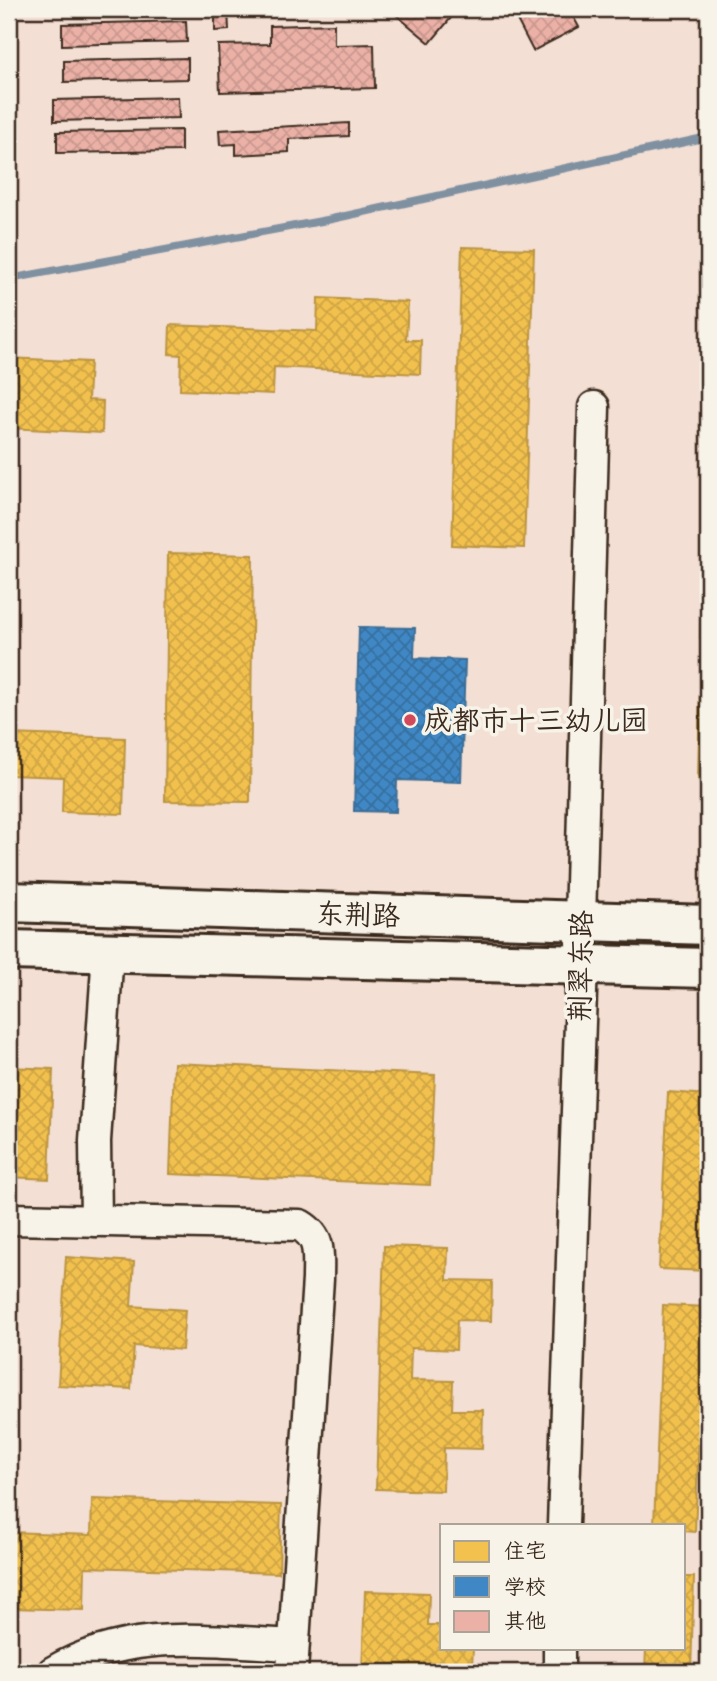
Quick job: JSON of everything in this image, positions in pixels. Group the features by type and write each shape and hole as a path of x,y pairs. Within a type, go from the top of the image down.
{"street":[{"name":"荆翠东路","path":"564,1524 582,964 580,921 594,407"},
{"name":"东荆路","path":"9,902 708,925"},
{"name":"东荆路","path":"9,950 708,968"},
{"path":"96,1221 95,1141 108,952"},
{"path":"9,1219 300,1226 311,1232 317,1242 318,1279 293,1659 157,1639 117,1645 54,1672"},
{"path":"559,1650 559,1672"}],"building: 住宅":[{"path":"462,247 534,249 524,548 452,545"},
{"path":"318,298 408,302 406,340 421,340 420,374 274,367 273,394 180,390 181,355 169,354 170,325 317,331"},
{"path":"9,358 90,362 88,400 103,401 102,433 9,428"},
{"path":"707,481 708,638 700,638"},
{"path":"168,553 253,555 250,802 165,801"},
{"path":"700,691 708,691 708,790 698,779"},
{"path":"9,734 125,738 123,814 62,812 63,777 9,775"},
{"path":"174,1063 435,1075 430,1185 170,1174"},
{"path":"9,1067 53,1069 49,1179 9,1177"},
{"path":"668,1092 708,1095 708,1271 659,1269"},
{"path":"384,1246 448,1248 447,1280 492,1281 491,1321 457,1320 456,1350 411,1348 410,1380 453,1381 452,1410 483,1410 482,1449 444,1448 443,1491 376,1489"},
{"path":"66,1257 134,1262 131,1306 185,1310 182,1350 134,1346 131,1389 58,1385"},
{"path":"663,1305 708,1307 708,1347 703,1346 695,1532 686,1531 686,1524 654,1524"},
{"path":"92,1499 281,1505 279,1573 85,1567 84,1610 9,1608 9,1532 91,1535"},
{"path":"686,1577 694,1577 691,1672 645,1672 646,1650 686,1650"},
{"path":"365,1591 429,1593 428,1625 440,1625 440,1650 473,1650 472,1666 438,1665 438,1672 362,1672"}],"building: 学校":[{"name":"成都市十三幼儿园","path":"359,627 415,628 414,658 465,660 461,782 397,780 396,812 354,811"}],"building: 其他":[{"path":"65,9 189,9 65,12"},
{"path":"215,9 228,9 229,30 215,31"},
{"path":"389,9 452,9 456,12 430,43"},
{"path":"530,9 569,9 579,27 533,51 515,16"},
{"path":"186,21 187,42 62,45 62,24"},
{"path":"334,24 334,45 374,44 375,88 220,92 218,45 270,44 270,26"},
{"path":"188,58 188,79 64,82 64,61"},
{"path":"178,97 179,118 54,121 54,100"},
{"path":"349,123 349,136 289,139 289,152 236,155 236,144 220,145 219,130"},
{"path":"181,130 181,151 57,153 57,132"}],"waterway":[{"path":"9,279 327,220 708,137"}],"place":[{"name":"成都市十三幼儿园","path":"410,720"}]}
